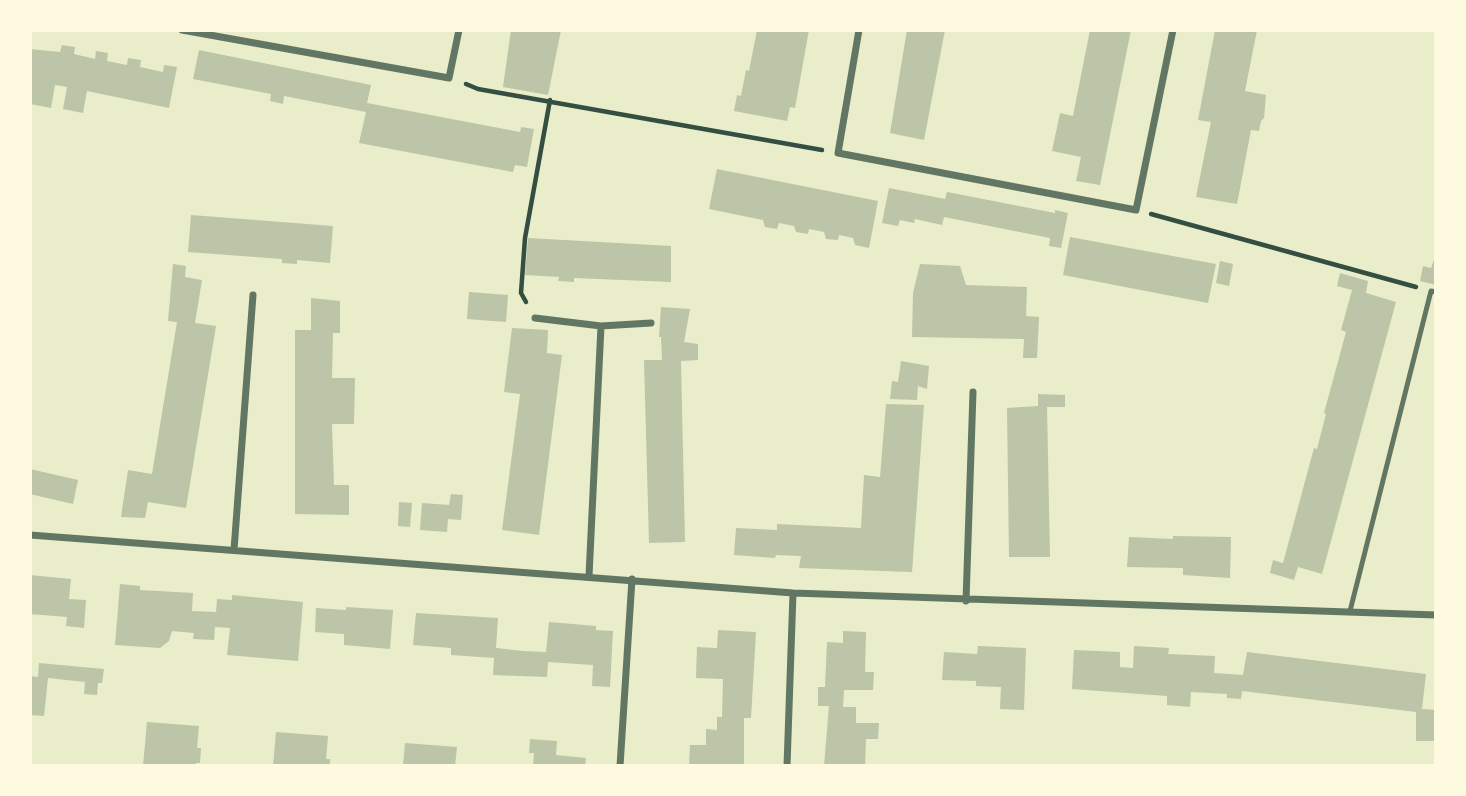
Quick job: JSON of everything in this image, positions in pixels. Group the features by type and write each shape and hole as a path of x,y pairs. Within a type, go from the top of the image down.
{"street":[{"path":"182,30 449,78 459,30"},
{"path":"859,30 838,153 1136,210 1174,30"},
{"path":"234,550 253,295"},
{"path":"535,318 601,326 651,323"},
{"path":"589,576 601,326"},
{"path":"966,601 973,392"},
{"path":"30,535 793,593 1436,615"},
{"path":"620,766 632,579"},
{"path":"787,766 793,593"}],"lane":[{"path":"1350,611 1434,291"}],"path":[{"path":"449,78 478,89 838,153"},
{"path":"535,318 521,293 525,237 550,100"},
{"path":"1136,210 1434,291"}],"building":[{"path":"511,30 561,30 548,95 503,87"},
{"path":"757,30 809,30 795,108 790,107 787,121 734,111 737,95 741,96 746,70 749,71"},
{"path":"907,30 945,30 924,140 890,133"},
{"path":"1090,30 1131,30 1100,185 1076,181 1081,157 1052,151 1060,113 1073,116"},
{"path":"1215,30 1257,30 1245,91 1266,95 1264,118 1259,131 1251,130 1237,204 1196,197 1211,122 1198,120"},
{"path":"62,45 75,47 74,54 95,59 96,51 108,53 107,61 127,65 128,58 141,60 140,67 163,72 164,65 177,67 169,108 87,91 83,113 63,109 67,87 55,85 51,108 30,104 30,49 60,52"},
{"path":"199,50 371,85 367,103 520,132 521,127 534,129 527,167 515,165 513,172 359,143 366,112 284,96 283,104 270,101 271,94 193,79"},
{"path":"717,169 878,201 869,248 855,245 853,238 839,235 838,240 826,239 824,232 809,229 808,234 796,232 794,226 779,223 777,229 765,227 763,220 709,209"},
{"path":"889,188 945,199 947,192 1055,213 1055,210 1068,213 1061,248 1049,246 1050,238 944,217 942,225 915,219 914,223 900,220 898,226 882,223"},
{"path":"191,215 333,226 330,263 297,260 297,264 282,263 282,259 188,252"},
{"path":"1070,237 1216,264 1208,303 1063,275"},
{"path":"528,238 671,246 671,282 574,278 574,282 558,281 559,277 525,275"},
{"path":"1436,254 1436,285 1420,281 1423,266 1431,268"},
{"path":"1220,261 1233,264 1229,286 1216,283"},
{"path":"173,264 186,266 185,277 202,280 195,323 216,326 186,508 148,502 145,518 121,517 128,470 152,474 177,322 168,321"},
{"path":"920,264 960,266 966,285 1027,287 1026,316 1039,317 1037,358 1023,358 1024,339 912,337 913,293"},
{"path":"1340,273 1368,281 1366,293 1396,302 1322,574 1298,567 1294,580 1270,573 1273,560 1283,563 1314,448 1317,449 1346,332 1341,330 1352,290 1337,286"},
{"path":"469,292 508,295 506,322 467,319"},
{"path":"311,298 340,301 340,333 333,333 332,378 355,378 354,424 332,424 334,485 349,485 349,515 295,514 295,330 311,330"},
{"path":"661,307 690,309 684,342 698,344 698,360 681,361 685,542 649,543 644,360 662,360 659,337"},
{"path":"512,328 548,330 547,353 562,355 539,535 502,530 520,394 504,392"},
{"path":"901,361 929,366 927,389 918,386 917,400 890,399 892,381 898,382"},
{"path":"1038,394 1065,395 1065,407 1047,407 1050,557 1009,557 1007,408 1038,406"},
{"path":"886,404 924,405 912,572 799,568 801,556 776,555 775,558 734,555 736,528 777,530 777,524 861,528 864,475 880,477"},
{"path":"30,469 78,480 73,504 30,494"},
{"path":"451,494 463,495 461,520 448,519 447,532 420,530 422,503 449,505"},
{"path":"399,502 412,503 410,527 398,526"},
{"path":"1173,536 1231,537 1230,578 1183,575 1183,568 1127,567 1129,537 1173,539"},
{"path":"30,575 71,579 69,599 86,600 84,628 66,626 67,617 30,614"},
{"path":"120,584 140,586 140,590 193,593 192,611 216,612 217,599 232,600 232,595 303,602 298,661 227,655 230,628 215,627 214,640 193,639 194,633 172,631 169,641 160,648 115,645"},
{"path":"346,607 393,610 390,649 344,645 344,634 315,632 316,608 346,610"},
{"path":"416,613 498,618 496,648 523,651 546,652 549,622 596,626 596,630 613,631 610,687 592,686 593,665 548,662 547,677 493,675 494,658 451,655 451,648 413,645"},
{"path":"718,630 756,632 751,718 744,718 744,766 689,766 690,745 706,745 706,729 717,730 717,717 722,717 723,679 696,678 697,647 717,648"},
{"path":"843,631 866,632 865,672 874,672 873,690 844,690 843,707 856,707 856,723 879,723 878,739 866,739 865,766 824,766 829,706 818,706 818,687 825,687 827,642 843,643"},
{"path":"978,646 1026,648 1024,710 1000,709 1001,687 976,686 976,681 942,680 944,652 977,654"},
{"path":"1134,646 1169,648 1168,654 1215,656 1214,673 1243,675 1247,652 1426,674 1422,709 1436,710 1436,741 1416,741 1416,712 1242,691 1241,699 1227,698 1227,694 1191,692 1190,707 1167,705 1167,696 1072,689 1074,650 1120,652 1120,667 1133,668"},
{"path":"39,663 104,669 102,683 98,683 97,695 84,694 85,682 48,678 44,716 30,715 30,676 38,677"},
{"path":"147,722 199,726 197,748 201,748 200,763 195,766 143,766"},
{"path":"276,732 328,736 326,759 330,759 330,766 273,766"},
{"path":"530,739 557,741 556,755 586,758 585,766 533,766 534,753 529,753"},
{"path":"405,743 457,747 455,766 403,766"}]}
